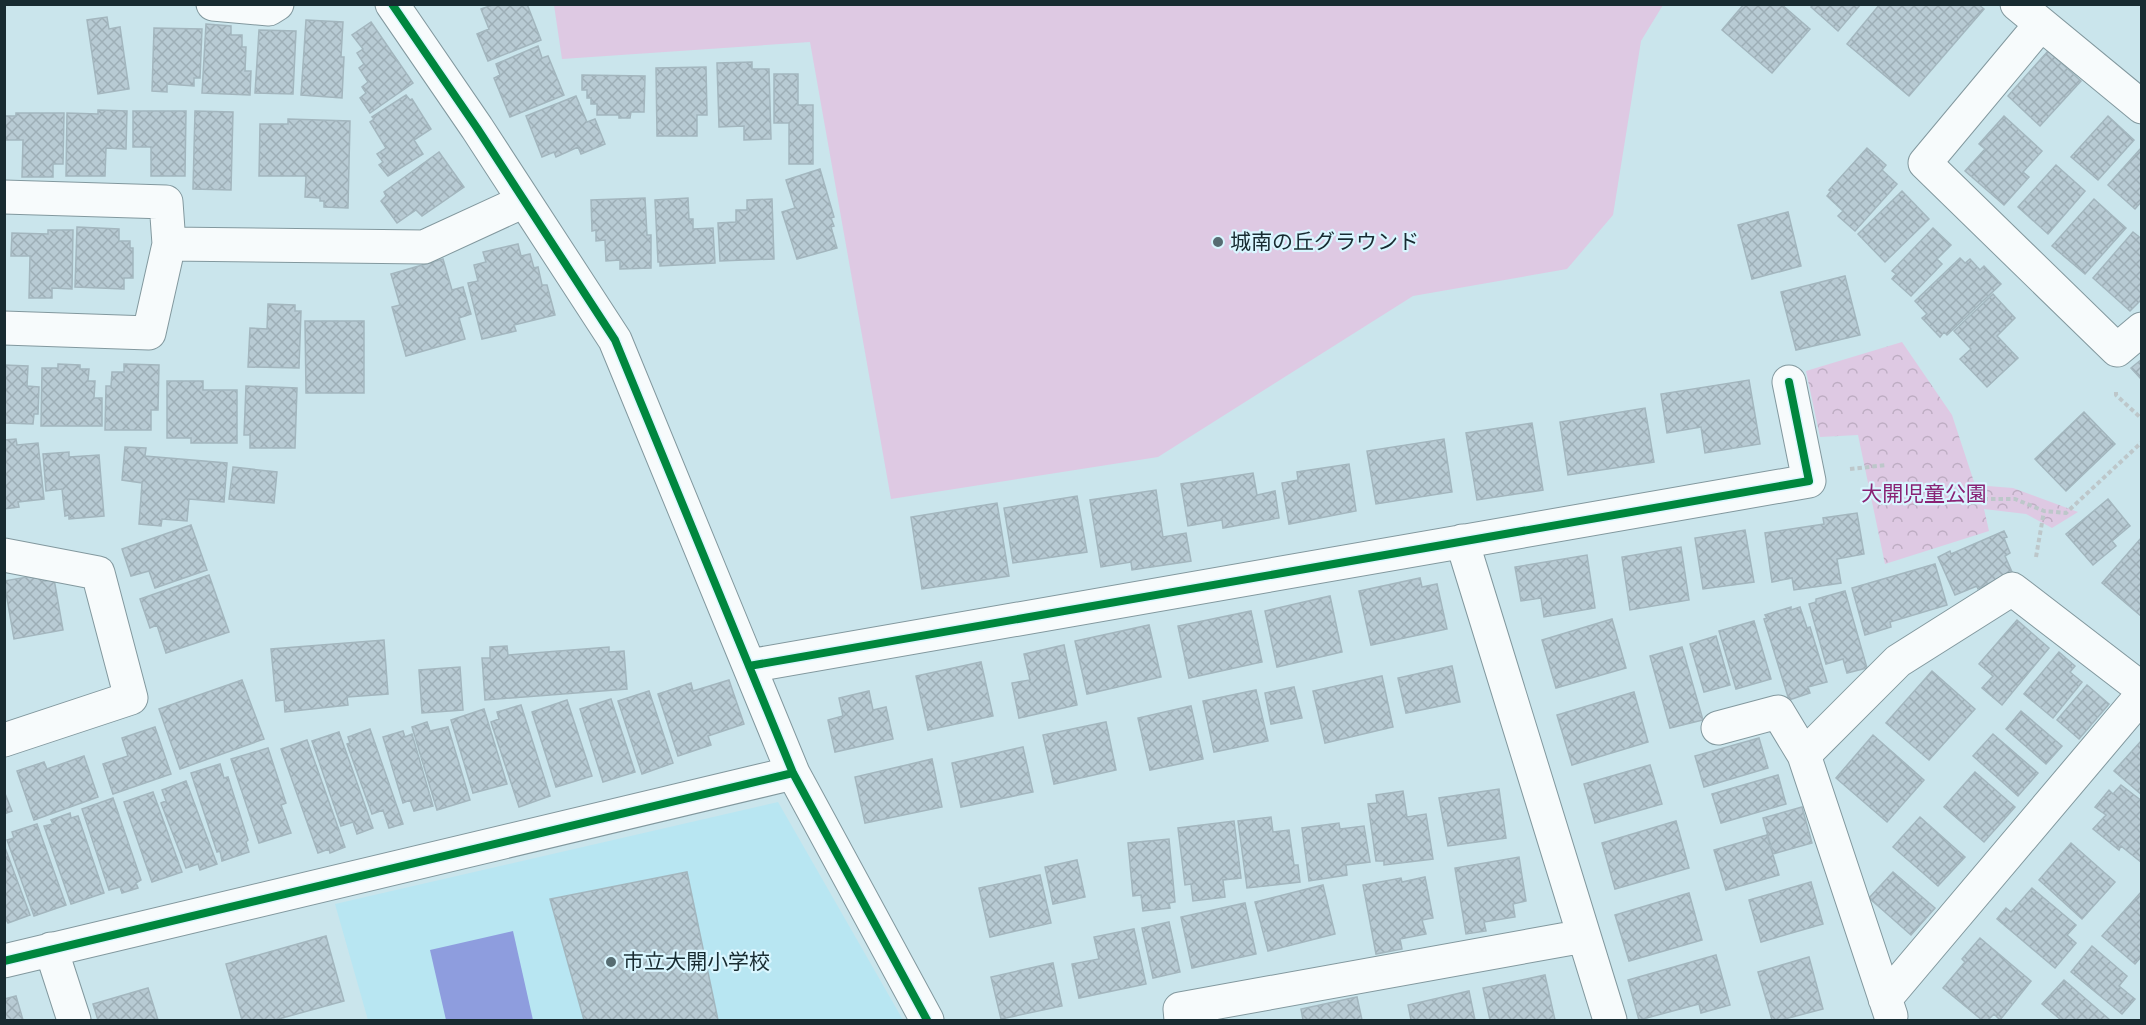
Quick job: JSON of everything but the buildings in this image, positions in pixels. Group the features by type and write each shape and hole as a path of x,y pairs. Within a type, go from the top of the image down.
{"street":[{"path":"213,4 269,9 278,4"},
{"path":"392,4 477,128 615,340 793,773 927,1020"},
{"path":"2142,107 2029,14 1925,163 2117,350 2142,329"},
{"path":"4,197 166,202 169,244 149,333 4,328"},
{"path":"169,244 424,247 524,201"},
{"path":"749,666 1809,481 1789,382"},
{"path":"1462,541 1610,1020"},
{"path":"4,555 98,573 131,698 4,740"},
{"path":"1804,755 1898,661 2012,589 2142,689"},
{"path":"1889,1010 2142,695"},
{"path":"1718,728 1778,712 1804,755 1889,1010"},
{"path":"4,961 793,773"},
{"path":"1181,1020 1180,1010 1584,936"},
{"path":"51,949 74,1020"}],"path":[{"path":"1976,499 2015,499 2044,511 2066,513 2142,442"},
{"path":"2041,522 2044,511"}],"shaded area":[{"name":"市立大開小学校","path":"778,802 903,1020 368,1020 335,904"}],"green space":[{"name":"城南の丘グラウンド","path":"554,4 1663,5 1641,41 1613,215 1567,269 1413,296 1158,457 891,499 810,42 562,59"},
{"name":"大開児童公園","path":"1902,342 1952,415 1975,485 2013,488 2078,512 2052,528 2026,514 1984,509 1989,531 1885,564 1858,435 1820,437 1806,371"}],"water":[{"path":"513,931 533,1020 446,1020 430,950"}],"cycle path":[{"path":"392,4 477,128 615,340 793,773 927,1020"},
{"path":"749,666 1809,481 1789,382"},
{"path":"4,961 793,773"}],"place":[{"name":"城南の丘グラウンド","path":"1218,242"},
{"name":"市立大開小学校","path":"611,962"}]}
